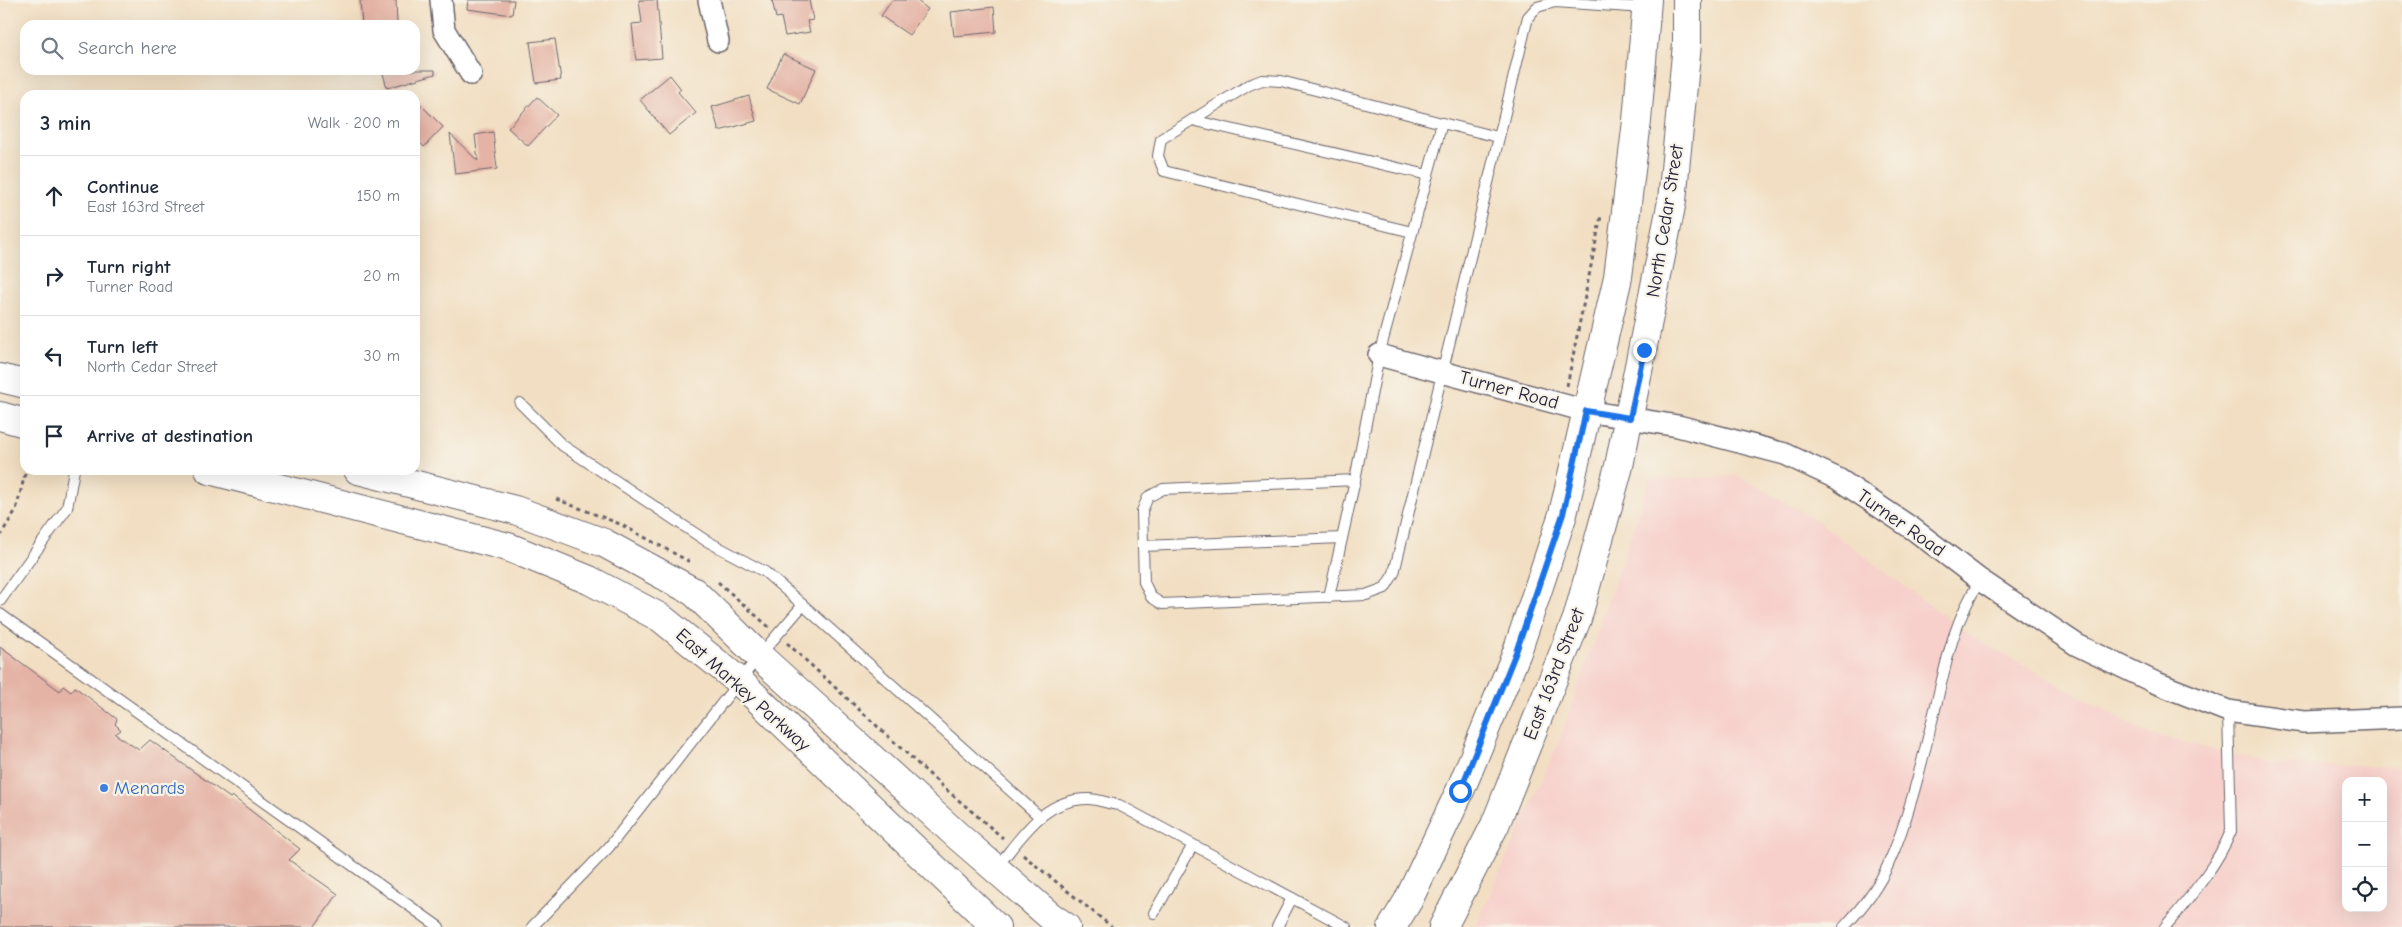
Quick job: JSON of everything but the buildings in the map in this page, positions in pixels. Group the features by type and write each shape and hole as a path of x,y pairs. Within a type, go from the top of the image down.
{"main road":[{"name":"North Cedar Street","path":"1631,414 1672,201 1687,44 1688,0"},
{"name":"North Cedar Street","path":"1579,407 1618,277 1637,121 1646,4"},
{"path":"0,378 20,383"},
{"path":"1392,922 1460,791 1516,652 1563,514 1579,407"},
{"name":"East 163rd Street","path":"1444,926 1496,825 1577,619 1619,466 1631,414"},
{"path":"0,416 20,422"},
{"name":"East Markey Parkway","path":"228,475 508,547 589,580 661,618 740,682 996,927"},
{"name":"East Markey Parkway","path":"378,475 515,510 604,542 694,592 760,656 995,869 1050,916 1066,927"}],"street":[{"path":"441,0 444,30 471,74"},
{"path":"709,0 718,41"},
{"name":"Turner Road","path":"1379,355 1579,407 1631,414 1785,454 1838,479 1913,529 1980,580 2077,645 2154,682 2228,711 2304,722 2402,718"}],"lane":[{"path":"1355,480 1163,489 1148,497 1142,511 1144,582 1151,597 1162,604 1366,595 1385,588 1394,573 1528,17 1537,7 1555,2 1646,4"},
{"path":"1412,232 1164,171 1158,156 1161,139 1249,85 1262,80 1281,81 1498,137"},
{"path":"1192,120 1428,175"},
{"path":"1329,597 1355,480 1379,355 1442,124"},
{"path":"520,403 562,445 705,540 765,572 1040,817"},
{"path":"0,601 67,508 73,475"},
{"path":"1143,546 1342,538"},
{"path":"1844,927 1872,894 1888,866 1926,744 1953,633 1964,606 1980,580"},
{"path":"532,927 610,847 760,656 803,605"},
{"path":"0,614 439,927"},
{"path":"2165,927 2213,864 2231,831 2228,711"},
{"path":"995,869 1040,817 1059,804 1089,799 1119,806 1346,927"},
{"path":"1154,913 1193,845"},
{"path":"1277,927 1292,898"}],"path":[{"path":"1579,407 1603,210"},
{"path":"0,536 16,510 25,475"}],"shaded area":[{"path":"1739,476 1815,519 1971,636 2147,733 2271,764 2402,767 2402,927 1475,927 1558,744 1650,479"}],"place":[{"name":"Menards","path":"104,788"}],"route":[{"path":"1460,791 1516,652 1563,514 1586,411 1630,418 1644,350"}]}
